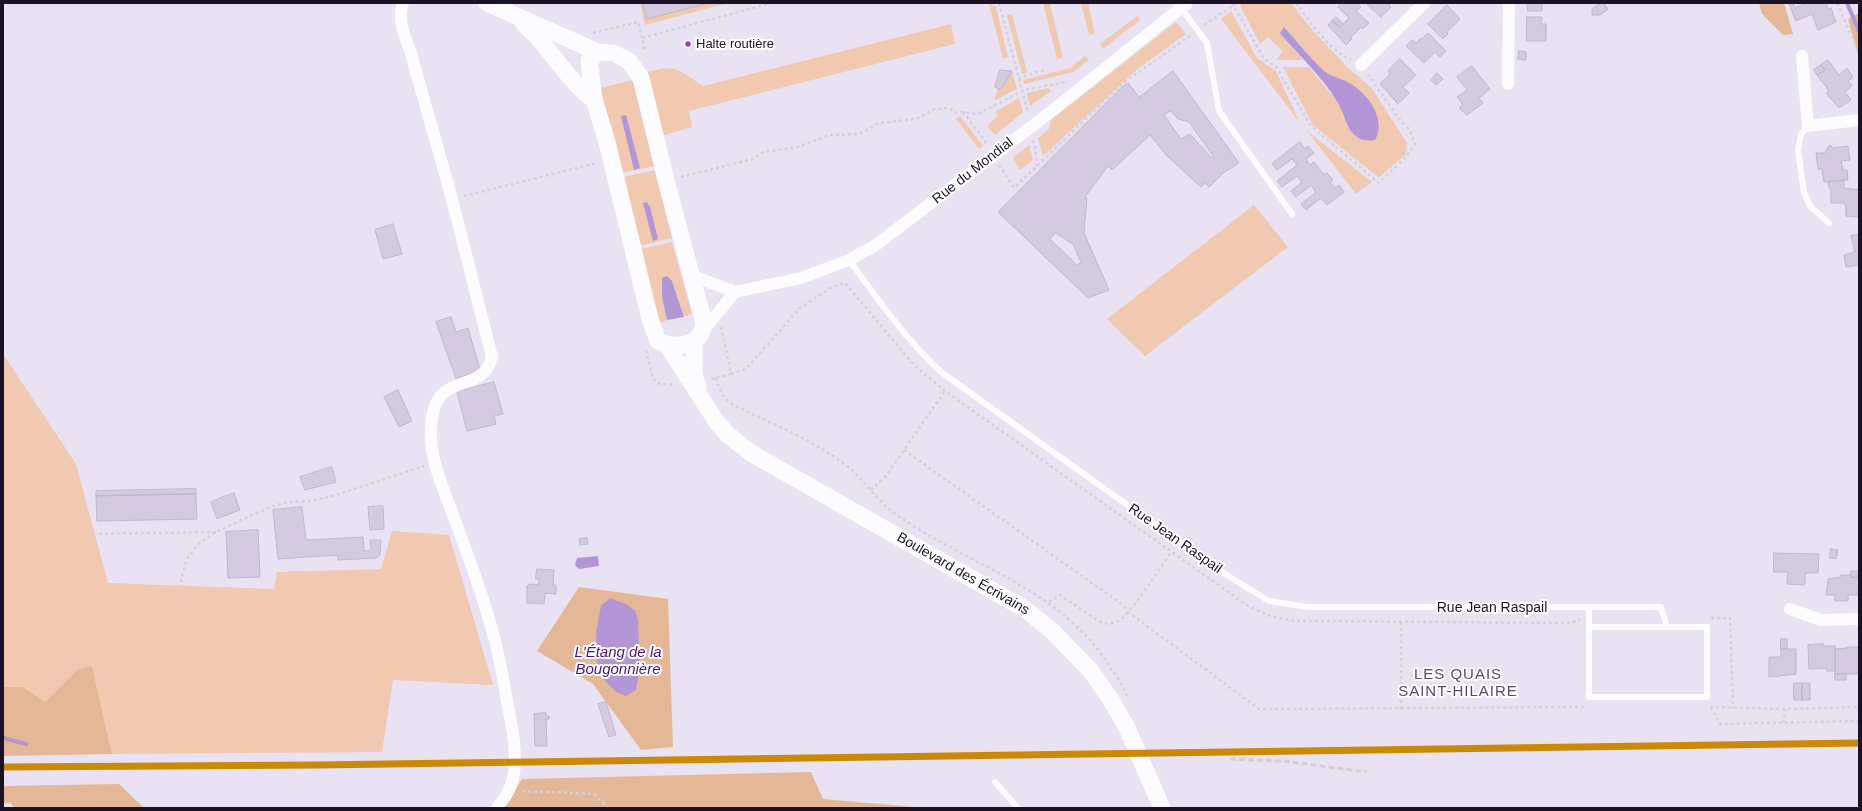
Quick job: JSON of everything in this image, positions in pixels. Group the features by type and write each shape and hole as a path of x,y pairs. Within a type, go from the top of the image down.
{"main road":[{"path":"487,3 598,52 613,53 629,61 641,78 704,323 698,336 694,374 702,400"},
{"path":"514,14 538,38 581,89 590,98 594,99"},
{"name":"Boulevard des Écrivains","path":"598,52 589,61 594,99 607,142 650,320 658,341 667,345 716,422 728,435 751,453 1025,609 1052,631 1091,671 1111,700 1126,728 1162,808"},
{"path":"667,345 682,346 698,336"}],"street":[{"path":"403,3 400,15 403,32 410,50 452,199 492,357 485,373 479,377 444,390 438,397 431,416 430,432 434,464 476,577 492,630 514,729 514,769 509,790 497,808"},
{"path":"1361,65 1424,3"},
{"path":"1508,84 1509,3"},
{"name":"Rue du Mondial","path":"735,292 801,278 849,260 876,245 979,168 1184,5"},
{"path":"1802,56 1808,126 1859,120"},
{"path":"691,275 735,292 698,336"},
{"path":"1790,609 1822,620 1859,619"}],"lane":[{"path":"1184,5 1197,30 1207,43 1219,111 1292,214"},
{"path":"1808,126 1800,134 1798,150 1804,193 1811,207 1829,223"},
{"name":"Rue Jean Raspail","path":"849,260 903,332 920,352 941,372 1217,568 1269,601 1308,607 1661,607 1667,627"},
{"path":"1589,608 1589,617 1589,627 1589,697 1707,697 1707,627 1589,627"},
{"path":"995,782 1018,808"}],"path":[{"path":"642,38 772,3"},
{"path":"999,3 1021,92 1028,113"},
{"path":"1014,188 1122,84 1235,4 1264,59 1276,67 1311,126 1379,182 1407,156 1415,144 1410,130 1400,120 1361,65 1342,56 1316,30 1296,3"},
{"path":"1837,3 1859,53"},
{"path":"587,34 638,22 645,49"},
{"path":"1018,78 1044,70"},
{"path":"678,177 753,159 763,152 798,147 829,135 859,134 879,123 916,119 934,109 950,108 956,113 962,112 978,114 1021,92 1070,81 1064,86"},
{"path":"1023,117 1034,109"},
{"path":"962,112 986,145 992,140"},
{"path":"452,199 599,162"},
{"path":"710,379 746,369 800,308 832,287 846,283 914,365 944,391 886,476 871,490"},
{"path":"721,326 731,374"},
{"path":"904,450 1123,605 1128,612 1259,709 1401,709 1401,622 1572,623 1589,617"},
{"path":"179,594 187,559 198,544 216,532 270,507 288,502 311,501 333,496 412,469 434,464"},
{"path":"100,534 216,532"},
{"path":"1049,602 1060,595 1100,622 1107,624 1118,621 1128,612 1171,553"},
{"path":"1711,707 1720,724 1859,721"},
{"path":"1783,723 1786,709"},
{"path":"509,790 594,794 608,808"}],"shaded area":[{"path":"640,3 728,3 645,25"},
{"path":"1043,3 1050,3 1063,58 1057,59"},
{"path":"1081,3 1088,3 1095,34 1089,35"},
{"path":"1243,3 1291,3 1314,32 1348,68 1371,87 1407,143 1406,154 1380,177 1378,177 1313,125 1283,67 1309,67 1339,104 1347,126 1350,83 1333,77 1322,70 1284,27 1280,33 1303,60 1276,60 1283,51 1268,37 1260,44 1240,5"},
{"path":"1759,3 1784,3 1793,34 1783,35 1762,14"},
{"path":"989,4 996,6 1008,57 1003,59"},
{"path":"1231,11 1257,58 1276,71 1300,123 1221,19"},
{"path":"1859,13 1859,58 1848,19"},
{"path":"1012,14 1027,72 1022,74 1007,15"},
{"path":"1137,16 1140,20 1103,49 1100,44"},
{"path":"1176,22 1186,34 1139,68 1043,156 1038,138 1049,129 1051,120"},
{"path":"951,24 955,44 689,111 692,127 661,136 644,73 670,68 675,69 703,86"},
{"path":"1085,56 1089,60 1073,72 1024,84 1023,80 1070,68"},
{"path":"1012,71 1017,89 994,101 998,88 1001,90"},
{"path":"633,80 655,166 622,173 600,88"},
{"path":"1049,88 1051,91 1030,106 1027,93"},
{"path":"1019,98 1023,112 995,135 987,126 998,116 995,112"},
{"path":"960,116 983,146 979,149 956,119"},
{"path":"1307,131 1372,182 1356,194"},
{"path":"1029,145 1033,160 1020,170 1013,158"},
{"path":"655,170 672,238 641,246 624,177"},
{"path":"1254,205 1288,247 1145,356 1107,319"},
{"path":"672,242 692,314 684,317 673,283 662,297 667,320 660,323 641,249"},
{"path":"3,354 76,464 108,583 274,589 277,572 381,569 392,531 449,535 493,685 393,680 382,752 112,754 92,666 78,669 45,702 23,687 3,687"},
{"path":"579,587 668,599 673,747 641,750 593,684 537,651"},
{"path":"92,666 112,754 3,756 3,687 23,687 45,702 78,669"},
{"path":"811,772 823,799 926,808 503,808 522,779"},
{"path":"119,784 144,808 14,808 11,803 3,803 3,786"}],"water":[{"path":"1284,27 1323,70 1330,75 1351,84 1364,94 1374,108 1379,124 1375,140 1368,141 1353,134 1339,105 1327,86 1280,33"},
{"path":"626,115 640,168 634,170 621,116"},
{"path":"647,202 650,207 658,239 653,241 643,203"},
{"path":"667,276 672,281 684,317 667,320 662,297 662,278"},
{"path":"598,556 599,566 579,569 575,565 577,558"},
{"name":"L'Étang de la Bougonnière","path":"610,598 626,604 635,611 638,619 640,667 636,690 626,696 616,692 598,674 596,633 601,606"}],"building":[{"path":"643,3 709,3 647,19"},
{"path":"1342,3 1357,3 1361,7 1356,11 1369,23 1362,29 1361,27 1350,38 1352,39 1346,45 1328,25 1332,21 1340,27 1349,18 1338,7"},
{"path":"1366,3 1391,3 1389,5 1391,7 1381,17"},
{"path":"1527,3 1542,3 1542,11 1528,11"},
{"path":"1601,3 1604,3 1608,9 1600,15 1592,15 1592,9"},
{"path":"1793,3 1795,8 1806,3 1826,3 1828,9 1831,8 1836,22 1818,30 1812,14 1796,21 1789,4"},
{"path":"1447,5 1460,19 1447,32 1448,34 1443,39 1428,24"},
{"path":"1336,17 1343,24 1340,27 1332,21"},
{"path":"1527,17 1542,17 1541,24 1546,24 1546,41 1527,41"},
{"path":"1428,33 1446,51 1440,57 1435,52 1424,63 1406,46 1412,40 1416,43"},
{"path":"1519,51 1526,52 1526,60 1518,59"},
{"path":"1400,59 1416,75 1403,87 1409,93 1398,104 1380,84 1390,74 1388,71"},
{"path":"1828,60 1839,75 1847,68 1853,77 1848,81 1852,86 1845,92 1851,100 1839,108 1826,93 1829,91 1817,75 1825,70 1821,65"},
{"path":"1821,65 1825,70 1817,75 1814,70"},
{"path":"1472,66 1490,89 1479,98 1483,103 1467,115 1459,108 1463,105 1457,97 1467,90 1457,77"},
{"path":"1000,70 1012,71 1001,90 995,87"},
{"path":"1173,71 1239,163 1223,173 1209,187 1205,183 1201,187 1166,155 1150,135 1112,170 1108,166 1085,197 1087,198 1084,233 1109,290 1088,298 998,212 1122,87 1128,83 1139,97","holes":["1171,111 1178,119 1189,122 1214,157 1212,158 1190,134 1181,139 1164,115","1056,233 1073,244 1081,262 1077,265 1050,239"]},
{"path":"1437,73 1443,79 1436,85 1431,80"},
{"path":"1300,142 1305,149 1308,146 1314,153 1306,159 1310,165 1314,162 1324,175 1327,173 1333,180 1330,182 1335,188 1339,185 1344,192 1327,205 1321,198 1306,210 1301,204 1316,192 1311,185 1296,197 1291,191 1302,182 1297,176 1282,187 1277,181 1297,165 1292,159 1277,170 1272,164"},
{"path":"1830,145 1833,148 1848,146 1850,160 1841,161 1843,170 1847,170 1848,180 1824,182 1822,169 1818,169 1816,153 1824,153"},
{"path":"1844,180 1844,188 1859,190 1859,217 1846,216 1846,206 1843,203 1831,203 1831,188 1829,188 1828,182"},
{"path":"393,224 402,254 383,259 375,230"},
{"path":"1859,235 1859,265 1846,267 1844,255 1855,252 1851,236"},
{"path":"451,317 456,332 468,328 480,370 456,379 436,322"},
{"path":"494,382 503,414 494,416 496,424 467,431 457,392"},
{"path":"398,390 412,421 399,427 384,397"},
{"path":"332,467 336,482 305,490 300,477"},
{"path":"196,489 196,494 96,496 96,491"},
{"path":"234,493 240,510 217,519 211,502"},
{"path":"196,494 197,519 97,521 96,496"},
{"path":"383,506 384,529 370,530 368,507"},
{"path":"302,507 306,540 363,537 364,551 371,550 370,540 381,540 380,555 377,558 338,560 338,555 278,559 273,510"},
{"path":"258,530 260,577 228,578 226,532"},
{"path":"587,538 588,544 580,545 579,539"},
{"path":"1831,549 1838,550 1836,559 1830,558"},
{"path":"1774,553 1819,554 1818,573 1805,573 1805,584 1803,585 1787,584 1788,572 1774,572"},
{"path":"537,569 554,570 553,585 556,585 556,594 545,593 544,604 527,603 527,586 530,584 539,585 539,579 536,579"},
{"path":"1851,571 1859,571 1859,578 1851,577"},
{"path":"1841,575 1851,575 1851,577 1859,578 1859,595 1848,595 1848,601 1835,601 1835,595 1826,595 1828,579 1841,577"},
{"path":"1781,639 1787,639 1787,649 1781,649"},
{"path":"1823,644 1823,646 1835,646 1835,671 1827,671 1826,668 1809,669 1808,645"},
{"path":"1859,647 1859,674 1835,674 1835,649"},
{"path":"1781,649 1796,649 1796,674 1769,677 1769,657 1781,657"},
{"path":"1835,674 1846,674 1846,680 1835,680"},
{"path":"1794,683 1802,683 1802,700 1794,700"},
{"path":"1802,683 1810,683 1810,700 1802,700"},
{"path":"606,702 616,735 609,737 598,704"},
{"path":"546,713 546,716 549,716 549,719 546,719 547,746 535,746 534,714"}],"waterway":[{"path":"1847,3 1859,31"},
{"path":"3,738 26,744"}],"railway":[{"path":"1230,759 1282,761 1367,772"}],"transit line":[{"path":"3,767 318,765 1859,743"}],"place":[{"name":"Halte routière","path":"688,44"}],"district":[{"name":"LES QUAIS SAINT-HILAIRE","path":"1458,684"}]}
